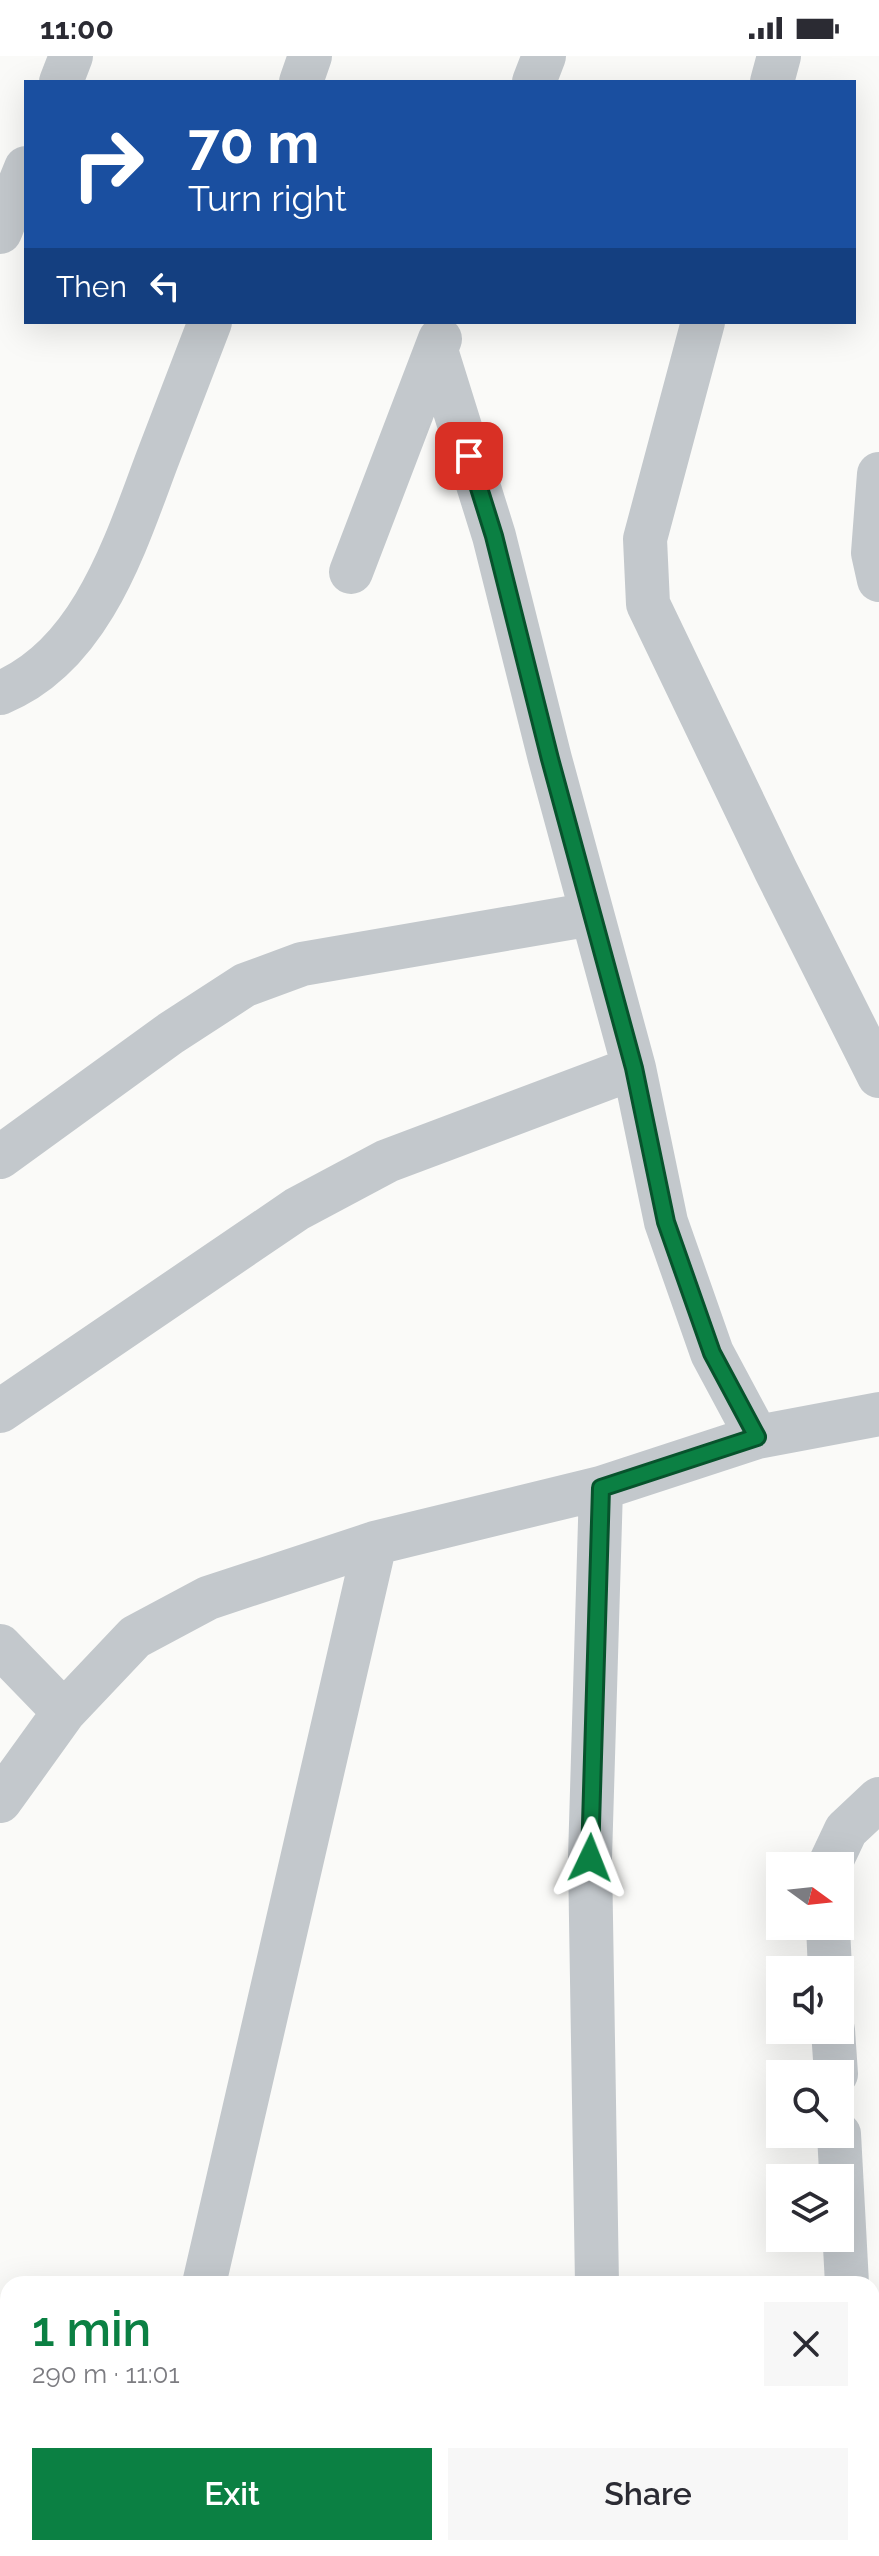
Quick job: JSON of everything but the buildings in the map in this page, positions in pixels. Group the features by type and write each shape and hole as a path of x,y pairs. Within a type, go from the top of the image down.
{"street":[{"path":"62,80 71,56"},
{"path":"302,80 310,56"},
{"path":"535,80 544,56"},
{"path":"773,80 779,56"},
{"path":"0,232 24,173"},
{"path":"0,693 25,683 53,656 105,589 127,540 209,324"},
{"path":"702,324 645,539 648,604 879,1076"},
{"path":"351,572 441,336"},
{"path":"441,336 634,1068 666,1222 712,1353 757,1437"},
{"path":"879,474 873,553 879,580"},
{"path":"0,1157 171,1033 245,985 302,964 592,914"},
{"path":"0,1411 297,1209 361,1174 387,1161 634,1068"},
{"path":"0,1801 64,1712 135,1637 195,1604 375,1543 601,1488 757,1437 879,1414"},
{"path":"597,2276 590,1858 601,1488"},
{"path":"206,2276 375,1543"},
{"path":"0,1646 64,1712"},
{"path":"836,1852 846,1830 879,1799"},
{"path":"840,2148 847,2276"}],"route":[{"path":"469,456 494,536 550,759 634,1068 666,1222 712,1353 757,1437 601,1488 590,1858"}]}
